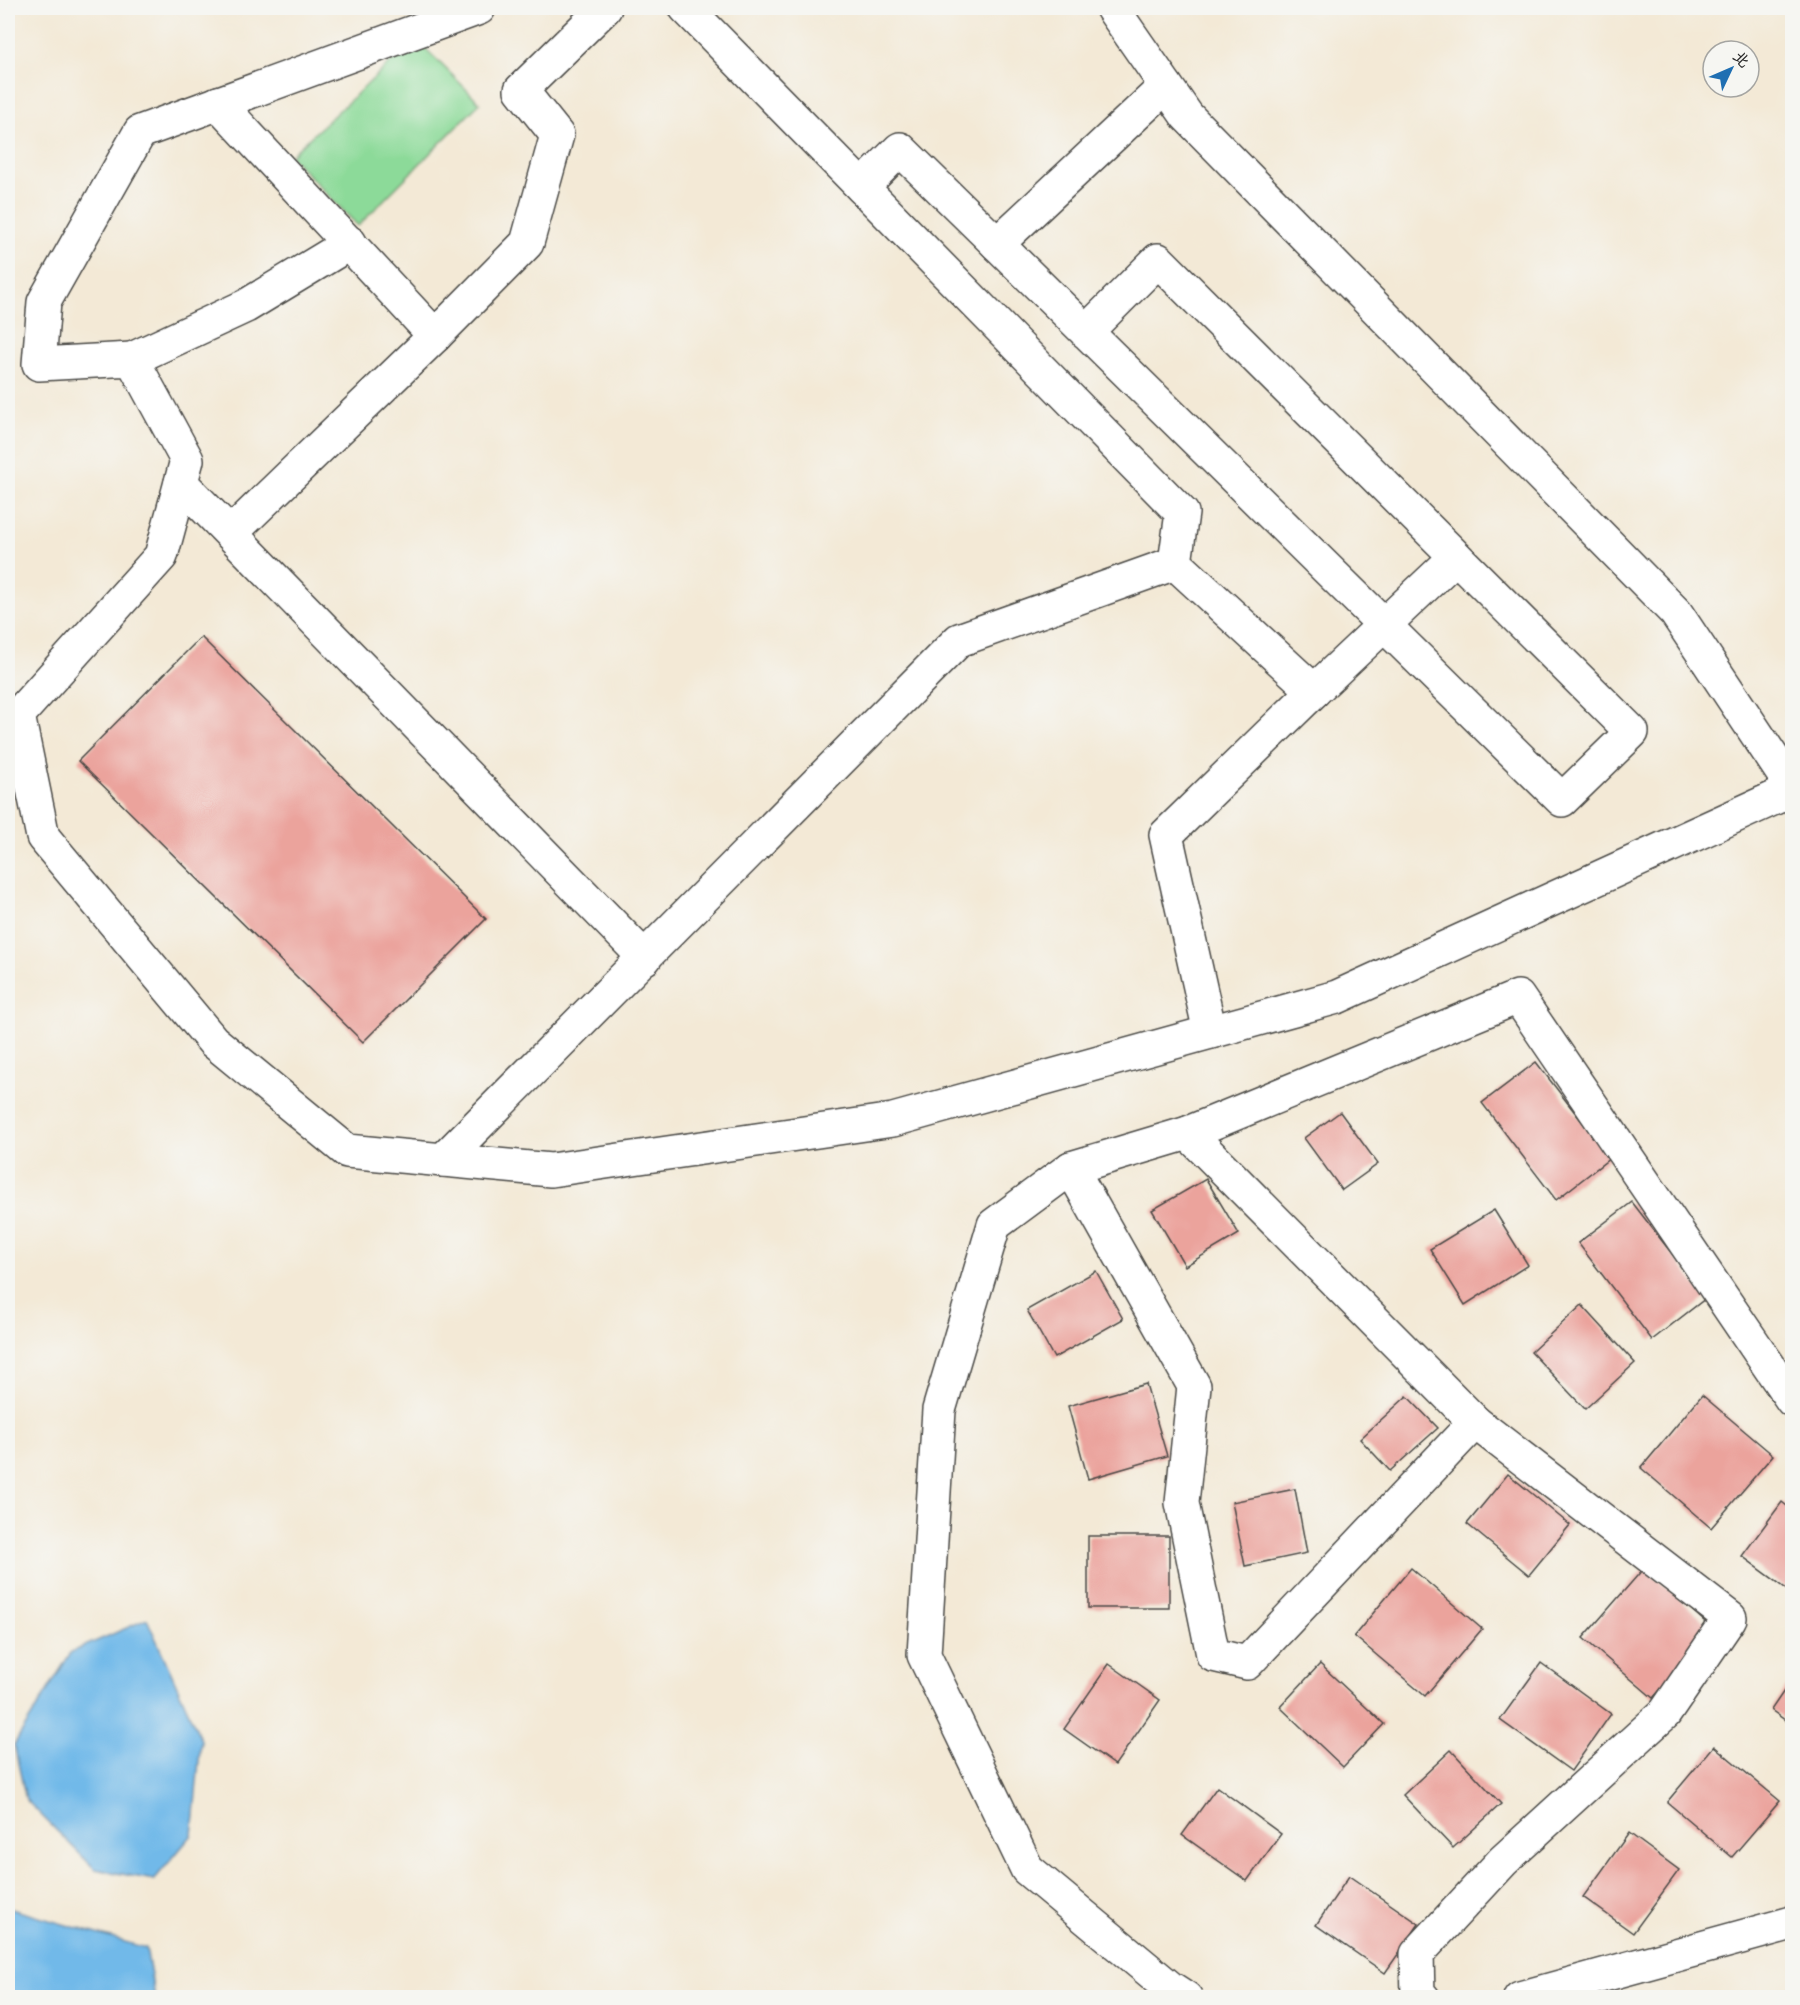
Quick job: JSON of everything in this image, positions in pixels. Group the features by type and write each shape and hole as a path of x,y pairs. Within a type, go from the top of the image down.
{"street":[{"path":"350,243 246,306 132,359 39,364 44,302 140,132 479,8"},
{"path":"231,533 435,336 527,243 557,135 521,90 605,8"},
{"path":"686,8 1182,513 1174,563"},
{"path":"132,359 187,460 161,556 18,715 43,837 213,1041 347,1151 551,1170 893,1120 1337,997 1792,789 1676,613 1187,116 1112,8"},
{"path":"997,244 1166,86"},
{"path":"218,103 435,336"},
{"path":"862,187 900,149 997,244 1086,332 1562,800 1632,732 1158,260 1086,332"},
{"path":"181,483 645,958"},
{"path":"1210,1032 1166,835 1456,557"},
{"path":"1174,563 1314,692"},
{"path":"443,1160 959,640 1174,563"},
{"path":"1186,1998 1169,1987 1027,1869 924,1655 939,1410 994,1225 1071,1168 1188,1133 1518,997 1792,1400"},
{"path":"1188,1133 1475,1422 1730,1618 1665,1713 1503,1861 1417,1954 1419,1997"},
{"path":"1071,1168 1194,1386 1182,1503 1213,1655 1247,1663 1475,1422"},
{"path":"1520,1998 1792,1923"}],"green space":[{"path":"416,39 480,103 358,226 290,156"}],"water":[{"path":"147,1619 201,1740 192,1835 154,1880 95,1869 26,1800 14,1745 71,1652"},
{"path":"8,1908 146,1948 155,1997 8,1997"}],"building":[{"path":"201,637 486,919 363,1042 78,761"},
{"path":"1536,1062 1610,1158 1556,1200 1482,1103"},
{"path":"1340,1112 1378,1164 1342,1190 1304,1138"},
{"path":"1206,1179 1239,1234 1185,1266 1152,1210"},
{"path":"1632,1202 1706,1298 1652,1340 1578,1243"},
{"path":"1494,1210 1528,1265 1465,1305 1430,1249"},
{"path":"1096,1271 1123,1319 1054,1358 1027,1310"},
{"path":"1582,1305 1635,1363 1585,1409 1531,1352"},
{"path":"1146,1384 1167,1456 1088,1479 1068,1406"},
{"path":"1702,1395 1773,1455 1711,1528 1641,1468"},
{"path":"1407,1396 1438,1428 1390,1471 1360,1439"},
{"path":"1508,1474 1570,1525 1529,1575 1467,1524"},
{"path":"1295,1489 1307,1553 1245,1566 1232,1502"},
{"path":"1782,1502 1792,1510 1792,1593 1742,1556"},
{"path":"1088,1536 1169,1536 1169,1608 1088,1608"},
{"path":"1411,1568 1482,1629 1425,1696 1354,1636"},
{"path":"1644,1568 1713,1629 1653,1698 1583,1638"},
{"path":"1541,1663 1611,1714 1571,1771 1500,1720"},
{"path":"1109,1664 1160,1700 1115,1765 1064,1729"},
{"path":"1320,1664 1384,1724 1343,1767 1280,1707"},
{"path":"1792,1679 1792,1725 1771,1710"},
{"path":"1714,1746 1780,1801 1732,1857 1667,1802"},
{"path":"1451,1750 1501,1804 1453,1848 1403,1795"},
{"path":"1217,1787 1281,1834 1247,1881 1182,1835"},
{"path":"1629,1833 1679,1870 1633,1933 1583,1897"},
{"path":"1349,1876 1419,1924 1385,1973 1316,1925"}]}
